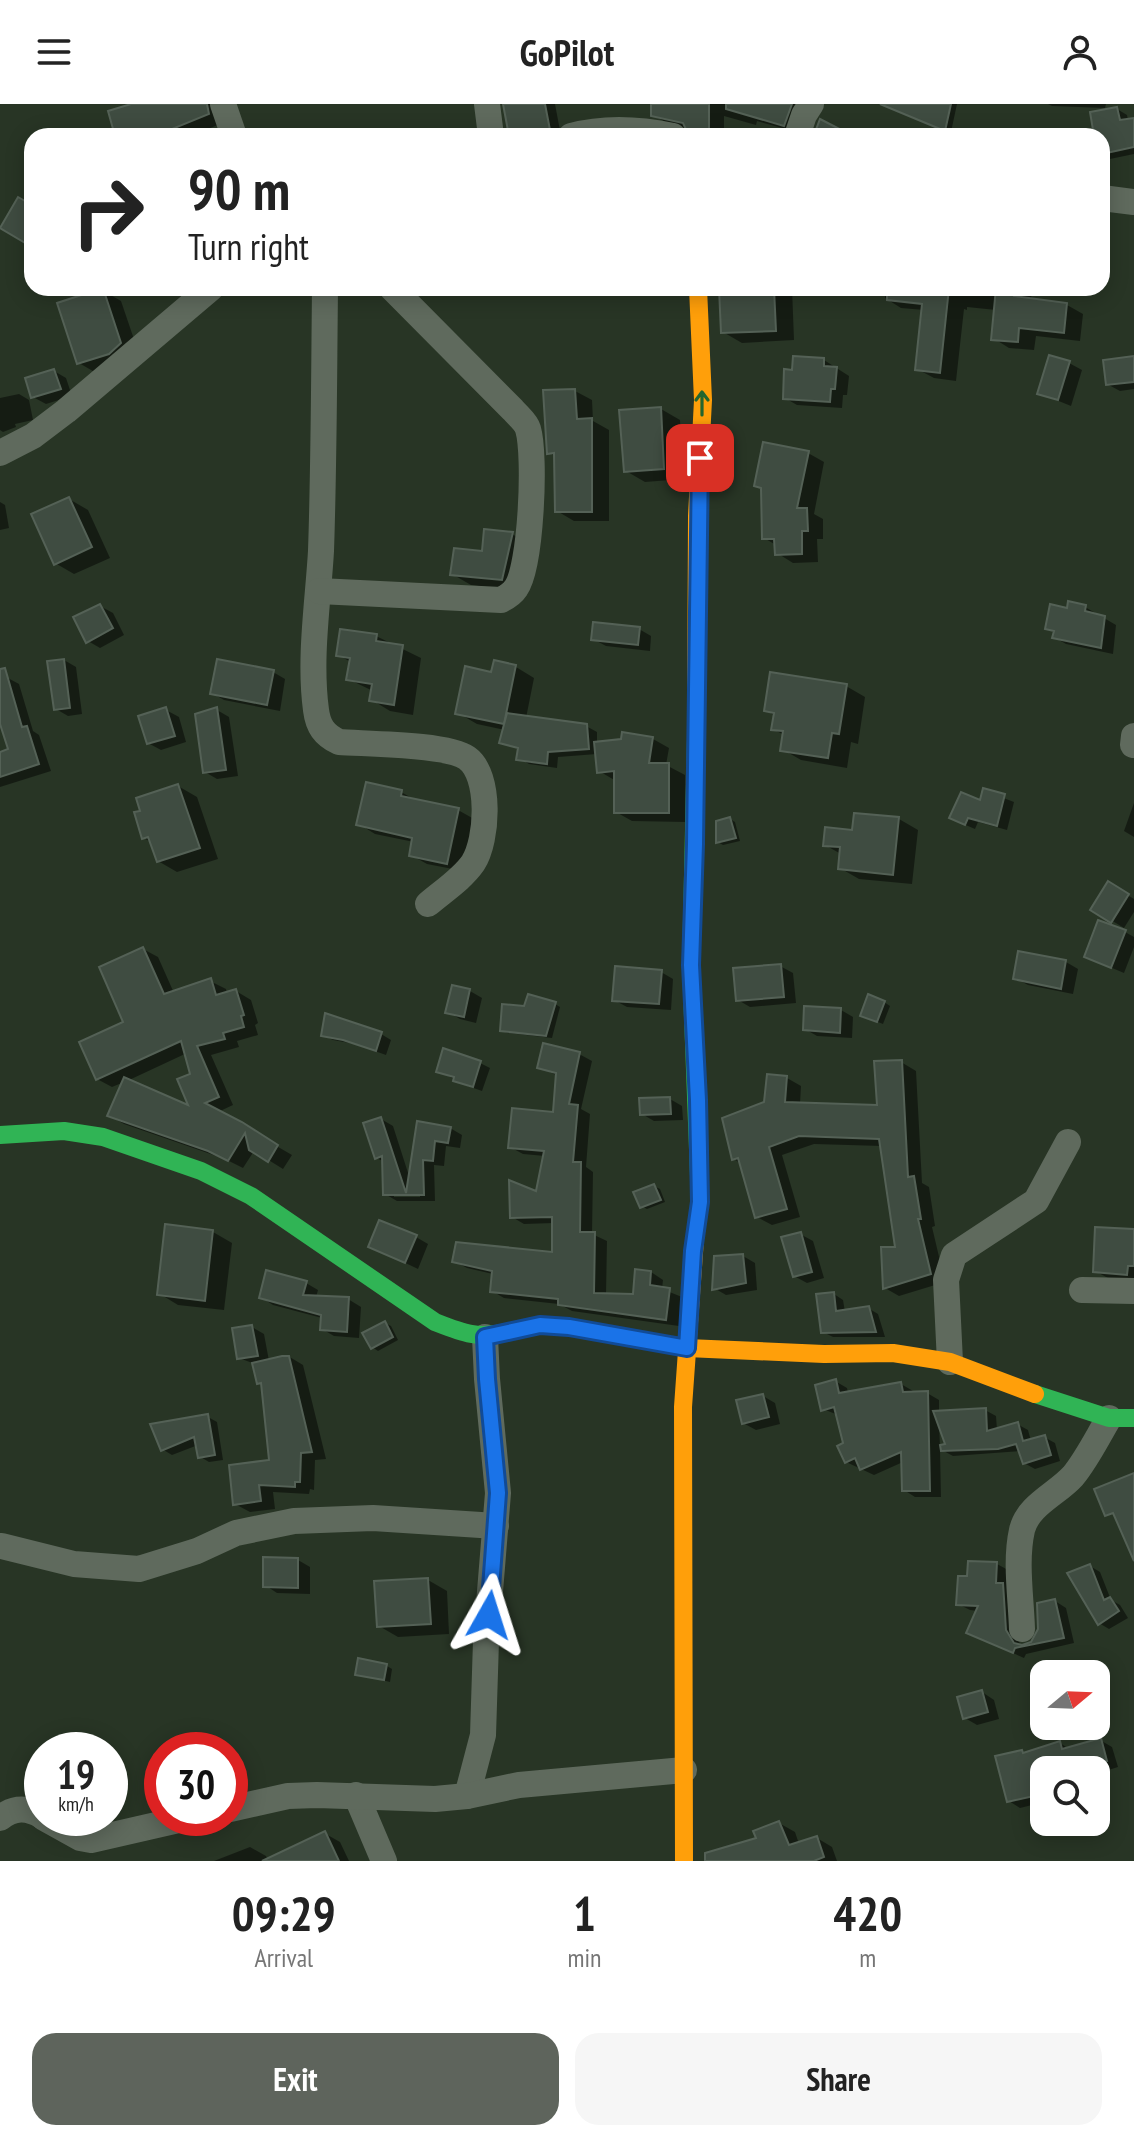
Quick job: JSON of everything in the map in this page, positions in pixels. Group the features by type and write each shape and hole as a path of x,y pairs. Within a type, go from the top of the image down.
{"street":[{"path":"223,104 231,128"},
{"path":"487,104 490,128"},
{"path":"800,128 811,104"},
{"path":"1110,199 1134,202"},
{"path":"0,453 33,436 66,411 202,296"},
{"path":"325,296 324,463 314,658 316,709 326,736 339,742 448,751 466,757 477,770 482,782 484,831 479,852 462,876 428,904"},
{"path":"319,591 501,600 517,587 523,570 531,503 528,427 400,296"},
{"path":"684,1861 683,1407 693,1251 700,1202 691,965 697,516 703,400 698,296"},
{"path":"0,1135 64,1131 103,1137 201,1171 251,1196 435,1322 462,1333 485,1337 540,1325 569,1327 687,1348 824,1354 893,1353 950,1362 1009,1386 1121,1418 1070,1480 1029,1514 1022,1529 1019,1565 1022,1629"},
{"path":"950,1362 946,1280 954,1255 1036,1201 1068,1142"},
{"path":"1082,1290 1134,1291"},
{"path":"467,1796 483,1735 486,1641 498,1493 485,1337"},
{"path":"2,1546 74,1564 139,1569 197,1551 236,1533 294,1521 373,1518 496,1526"},
{"path":"248,1805 288,1796 356,1795 409,1800 467,1796 519,1785 684,1770"},
{"path":"356,1795 384,1861"},
{"path":"0,1818 24,1809"},
{"path":"76,1836 91,1840 108,1836"}],"building":[{"path":"131,104 207,104 209,114 175,128 113,128 108,111"},
{"path":"503,104 545,104 550,128 508,128"},
{"path":"651,104 709,104 709,128 685,128 683,123 651,116"},
{"path":"726,104 792,104 784,126 726,109"},
{"path":"880,104 951,104 946,128 938,128"},
{"path":"1117,107 1120,120 1134,118 1134,147 1110,152 1110,128 1093,128 1090,112"},
{"path":"820,119 837,128 817,128"},
{"path":"18,197 24,200 24,242 0,228"},
{"path":"78,296 106,296 121,343 109,354 77,364 57,303"},
{"path":"719,296 774,296 776,331 721,333"},
{"path":"887,296 948,296 940,373 915,370 922,304 887,300"},
{"path":"995,296 1067,303 1064,333 1019,328 1018,342 991,340"},
{"path":"1049,355 1070,361 1058,400 1037,394"},
{"path":"793,356 824,358 824,366 837,367 830,402 783,399 784,369 792,370"},
{"path":"1134,356 1134,382 1106,385 1103,360"},
{"path":"54,369 61,389 31,398 25,378"},
{"path":"575,389 577,419 592,418 592,512 555,512 554,453 547,454 543,390"},
{"path":"661,407 664,469 624,472 619,410"},
{"path":"763,442 809,451 797,508 807,508 808,531 802,531 802,554 775,555 774,539 762,539 761,488 754,486"},
{"path":"69,497 92,547 54,565 31,514"},
{"path":"484,529 513,532 502,580 450,575 454,548 482,551"},
{"path":"1068,601 1086,605 1085,611 1105,616 1101,648 1052,638 1054,631 1045,629 1050,604 1067,608"},
{"path":"100,604 113,628 86,643 73,617"},
{"path":"593,622 640,627 638,645 591,640"},
{"path":"340,629 377,634 376,641 403,645 394,705 369,701 372,684 346,680 350,658 336,656"},
{"path":"64,659 70,708 54,710 47,661"},
{"path":"217,659 274,670 267,705 210,694"},
{"path":"494,660 516,665 504,724 455,714 465,666 491,672"},
{"path":"5,668 22,727 27,726 39,764 0,777 0,752 8,749 0,724 0,669"},
{"path":"770,672 847,684 839,734 832,733 828,758 780,751 783,731 771,730 774,713 764,711"},
{"path":"166,707 175,736 147,744 138,716"},
{"path":"217,707 226,770 203,773 195,714"},
{"path":"507,713 587,724 589,749 548,752 547,764 516,760 518,748 499,743"},
{"path":"622,732 653,737 649,763 669,763 669,813 614,813 614,771 597,773 594,742 621,739"},
{"path":"366,782 402,790 401,796 459,808 447,864 409,856 412,838 356,825"},
{"path":"178,784 200,848 157,862 148,837 142,839 134,812 140,811 136,798"},
{"path":"983,788 1005,794 997,826 968,818 965,825 949,818 961,792 980,800"},
{"path":"854,813 899,817 893,875 838,869 840,847 823,846 825,827 852,830"},
{"path":"730,817 736,838 716,843 716,821"},
{"path":"1108,881 1129,894 1111,923 1090,910"},
{"path":"1098,920 1126,930 1111,968 1084,957"},
{"path":"143,947 164,994 211,978 216,995 236,989 244,1015 241,1016 244,1027 223,1033 225,1039 197,1046 219,1097 205,1103 278,1145 268,1162 249,1150 245,1133 228,1161 208,1151 107,1116 124,1077 188,1105 177,1079 190,1074 181,1041 96,1080 79,1042 123,1022 99,967"},
{"path":"1018,951 1066,960 1061,989 1013,979"},
{"path":"781,964 784,997 736,1001 733,968"},
{"path":"615,966 662,970 659,1004 612,1001"},
{"path":"452,985 470,989 464,1017 445,1013"},
{"path":"528,994 556,1002 546,1036 500,1031 502,1004 524,1006"},
{"path":"868,994 885,1001 877,1022 860,1016"},
{"path":"804,1006 841,1008 840,1033 803,1030"},
{"path":"325,1013 382,1032 376,1051 321,1036"},
{"path":"543,1043 580,1052 569,1104 578,1105 573,1162 581,1162 580,1232 595,1232 594,1293 633,1294 635,1269 651,1271 650,1285 670,1288 666,1320 558,1305 558,1299 490,1292 492,1271 452,1262 456,1242 552,1252 552,1217 510,1218 509,1180 536,1191 544,1151 508,1148 512,1108 553,1112 556,1073 537,1068"},
{"path":"443,1048 481,1061 473,1087 436,1072"},
{"path":"902,1060 908,1177 914,1176 921,1219 918,1219 931,1274 883,1289 881,1247 895,1247 879,1139 799,1136 769,1147 787,1209 755,1218 738,1158 732,1160 722,1118 764,1102 767,1074 787,1076 785,1102 877,1105 874,1061"},
{"path":"670,1097 671,1114 640,1115 639,1098"},
{"path":"381,1117 406,1193 417,1121 451,1127 448,1143 435,1141 433,1161 423,1160 424,1195 383,1195 382,1156 375,1159 363,1123"},
{"path":"654,1184 661,1200 640,1208 633,1192"},
{"path":"379,1220 417,1235 405,1263 368,1247"},
{"path":"165,1224 213,1230 205,1301 157,1295"},
{"path":"1095,1227 1134,1229 1134,1266 1128,1266 1127,1275 1093,1272"},
{"path":"801,1232 812,1272 793,1277 781,1237"},
{"path":"743,1254 746,1283 712,1290 714,1256"},
{"path":"266,1270 307,1281 303,1295 349,1297 347,1332 320,1330 321,1315 259,1298"},
{"path":"834,1292 836,1311 869,1306 876,1332 821,1333 816,1294"},
{"path":"385,1321 393,1337 371,1349 362,1333"},
{"path":"252,1325 258,1356 237,1359 232,1328"},
{"path":"289,1356 312,1452 301,1453 300,1482 295,1482 295,1487 259,1485 261,1501 233,1505 229,1465 269,1460 261,1383 257,1384 252,1363"},
{"path":"836,1379 839,1393 901,1382 903,1392 928,1391 930,1491 902,1491 901,1452 860,1470 855,1458 845,1463 837,1446 843,1443 834,1407 821,1411 815,1385"},
{"path":"763,1394 769,1417 742,1424 736,1400"},
{"path":"986,1408 987,1431 1018,1422 1023,1441 1045,1435 1051,1455 1023,1464 1016,1444 998,1449 941,1451 940,1445 945,1444 933,1411"},
{"path":"208,1414 215,1455 198,1458 194,1437 161,1451 150,1424"},
{"path":"1134,1473 1134,1561 1113,1513 1105,1516 1094,1489"},
{"path":"263,1557 298,1558 298,1588 263,1587"},
{"path":"968,1561 997,1562 996,1583 1003,1583 1006,1630 1014,1643 1022,1645 1031,1642 1038,1629 1037,1603 1055,1599 1064,1638 1015,1648 1013,1653 966,1633 978,1606 956,1605 958,1576 967,1576"},
{"path":"1090,1564 1104,1600 1110,1597 1119,1611 1098,1625 1067,1573"},
{"path":"428,1578 431,1624 377,1627 374,1581"},
{"path":"358,1658 387,1664 384,1680 355,1675"},
{"path":"982,1690 988,1712 963,1719 957,1697"},
{"path":"1102,1740 1106,1756 1030,1756 1030,1797 1007,1802 995,1756 1022,1750 1023,1753 1060,1741 1062,1749"},
{"path":"779,1821 789,1845 817,1836 824,1857 814,1861 705,1861 705,1853 756,1838 753,1831"},
{"path":"325,1831 339,1861 262,1861"}],"traffic: fast":[{"path":"695,1239 700,1202 691,965 696,739"},
{"path":"0,1135 64,1131 103,1137 201,1171 251,1196 435,1322 470,1334 507,1332"},
{"path":"1035,1394 1109,1418 1134,1418"}],"traffic: slow":[{"path":"696,739 697,516 703,400 698,296"},
{"path":"684,1861 683,1407 695,1239"},
{"path":"507,1332 540,1325 569,1327 687,1348 824,1354 893,1353 950,1362 1035,1394"}],"route":[{"path":"489,1615 498,1493 485,1337 540,1325 569,1327 687,1348 693,1251 700,1202 691,965 700,458"}]}
